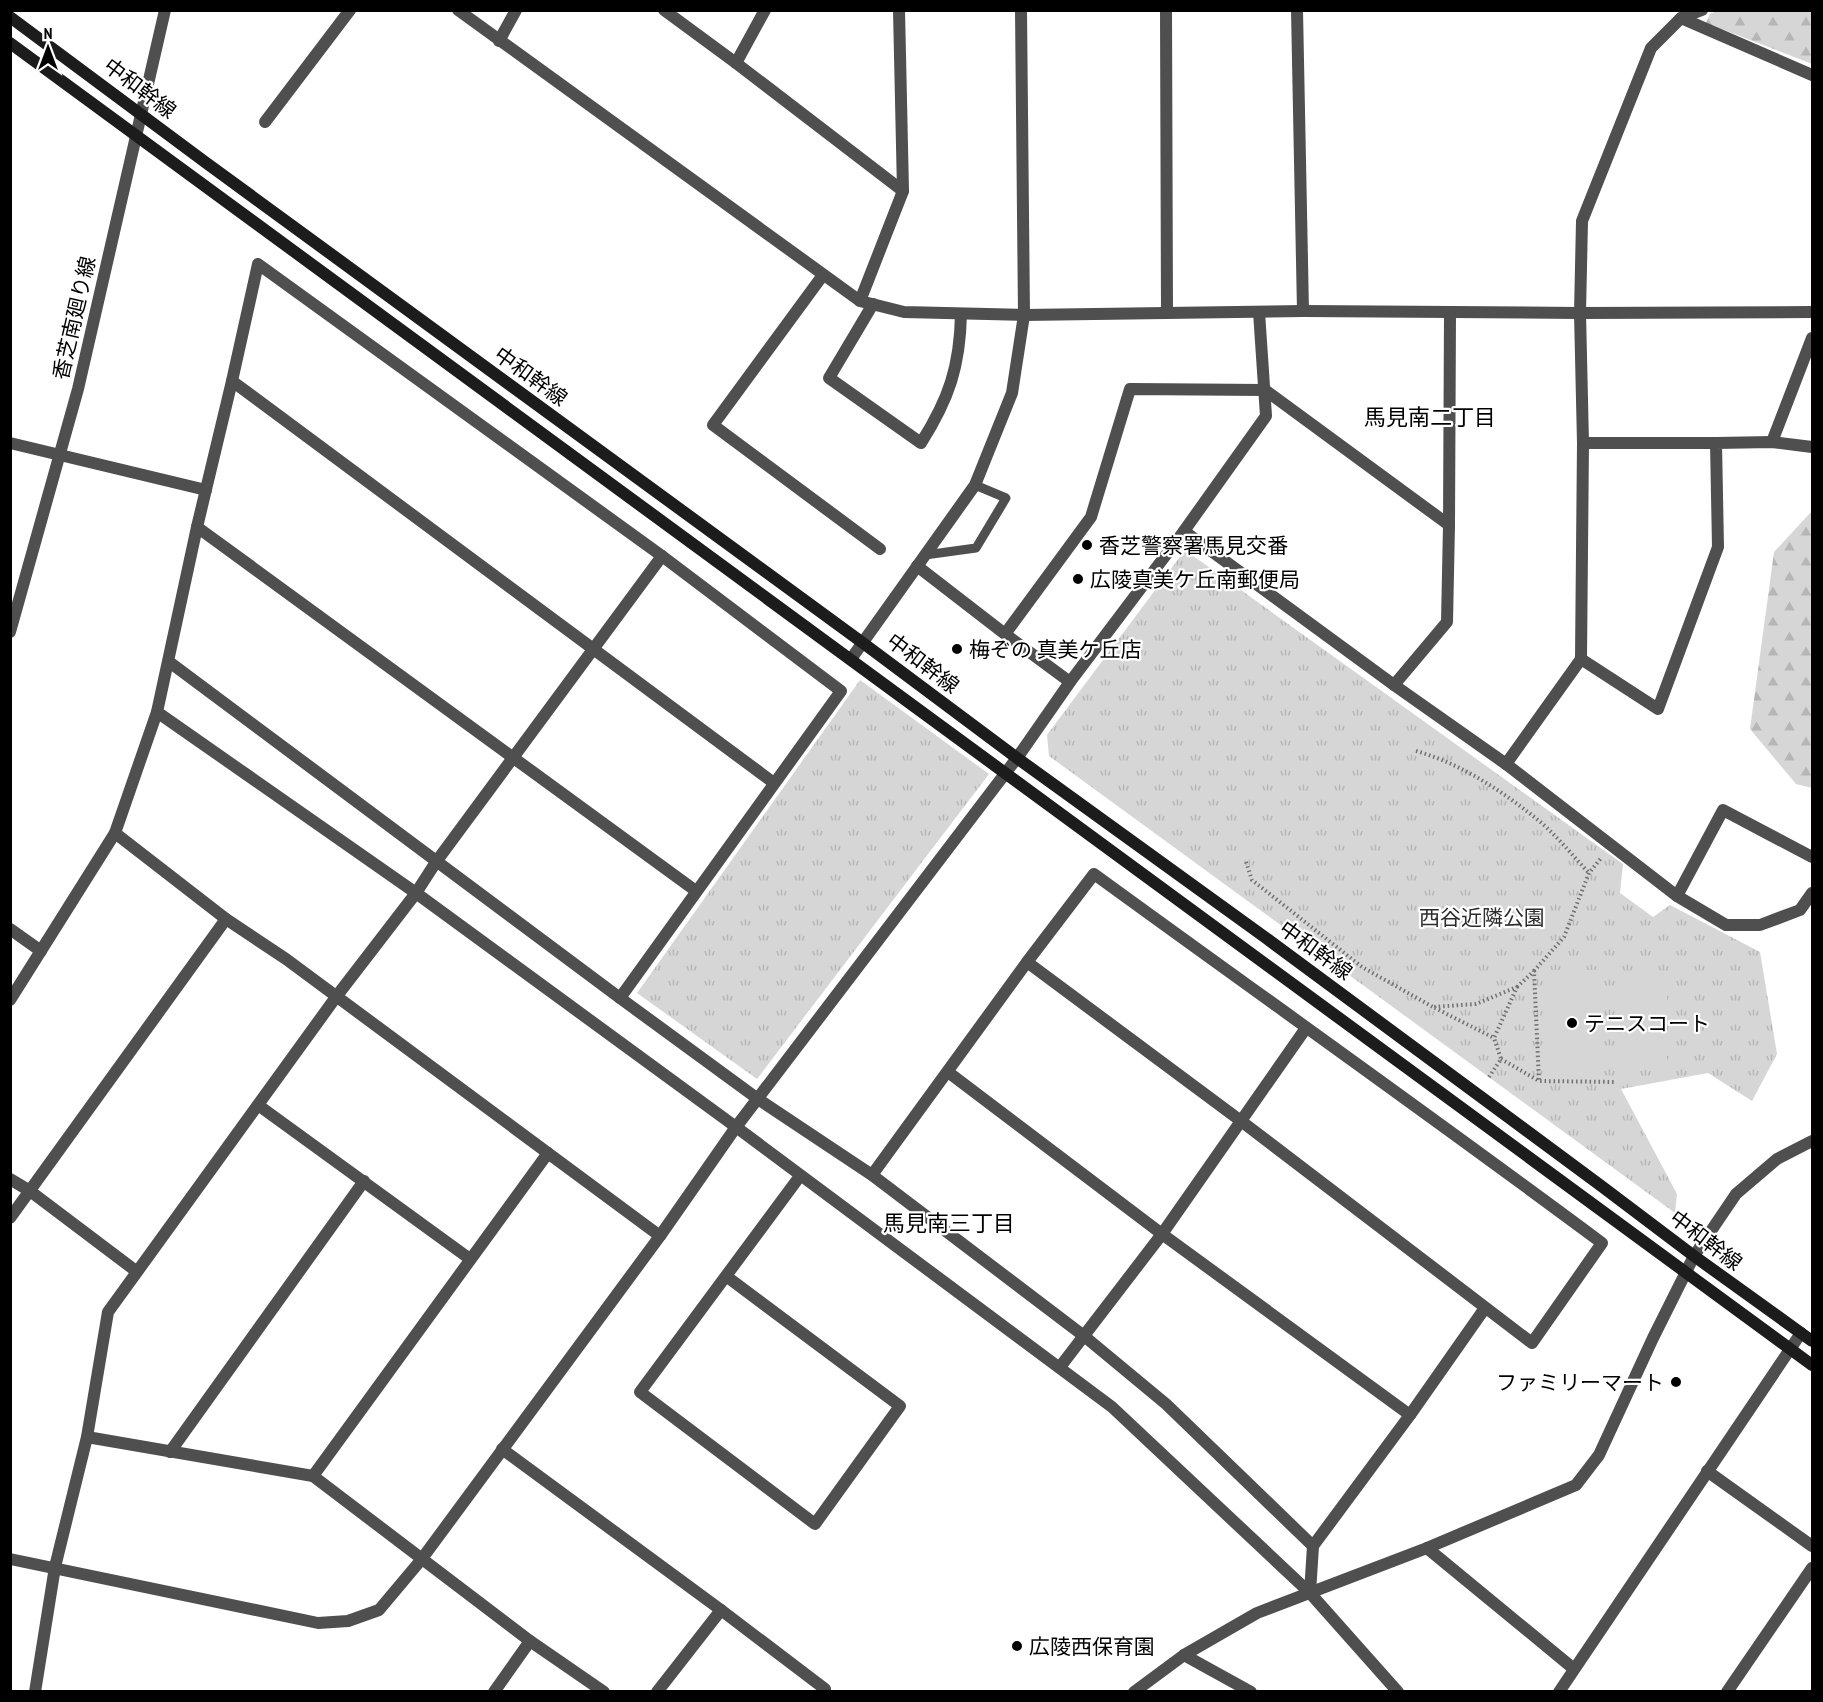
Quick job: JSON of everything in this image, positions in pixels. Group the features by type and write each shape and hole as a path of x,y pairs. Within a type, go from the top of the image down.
{"main road":[{"name":"中和幹線","path":"10,17 1812,1341"},
{"name":"中和幹線","path":"10,44 1812,1365"}],"street":[{"name":"香芝南廻り線","path":"10,632 78,389 165,10"},
{"path":"458,10 860,301 904,312 1024,315 1303,311 1812,312"},
{"path":"499,41 516,10"},
{"path":"664,10 903,191"},
{"path":"736,63 765,10"},
{"path":"860,301 903,191 899,10"},
{"path":"851,659 975,485 1012,393 1024,315 1021,10"},
{"path":"1166,10 1167,312"},
{"path":"1297,10 1303,311"},
{"path":"1506,764 1581,659 1582,222 1650,48 1681,18 1702,10"},
{"path":"265,122 349,11"},
{"path":"1681,18 1812,75"},
{"path":"10,1000 115,833 157,712 258,264 662,556 841,691 620,998"},
{"path":"823,275 713,425 880,549"},
{"path":"873,304 829,378 921,443 938,417 951,383 960,344 960,314"},
{"path":"10,1559 318,1623 348,1621 379,1610 422,1560 660,1236 736,1126 1017,758 1070,682 1184,531 1266,416 1259,312"},
{"path":"1394,685 1447,622 1450,312"},
{"path":"1772,442 1812,338"},
{"path":"232,381 774,783"},
{"path":"1005,634 1091,517 1130,389 1265,390 1449,525"},
{"path":"1583,443 1772,442 1812,447"},
{"path":"10,443 206,490"},
{"path":"1581,659 1658,709 1718,547 1716,443"},
{"path":"197,527 696,891"},
{"path":"1184,531 1506,764 1677,896 1726,925 1760,926 1800,910 1812,893"},
{"path":"35,1692 55,1568 87,1437 108,1312 336,997 416,893 436,862 662,556"},
{"path":"917,566 1070,682"},
{"path":"168,662 758,1099 872,1175 1084,1336 1166,1404 1313,1546"},
{"path":"157,712 416,893 736,1126 1112,1407 1310,1593 1391,1689"},
{"path":"1677,896 1723,810 1812,857"},
{"path":"115,833 226,919 286,959 660,1236"},
{"path":"872,1175 1027,962 1094,874 1487,1157 1602,1243 1532,1343 1241,1121 1027,962"},
{"path":"10,1218 226,919"},
{"path":"10,929 41,951"},
{"path":"1060,1367 1162,1234 1306,1028"},
{"path":"948,1072 1162,1234 1410,1415"},
{"path":"258,1105 470,1259"},
{"path":"1134,1692 1184,1655 1257,1613 1427,1548 1576,1485 1599,1455 1694,1256 1736,1194 1777,1159 1812,1141"},
{"path":"313,1476 548,1153"},
{"path":"726,1276 900,1406 815,1524 640,1392 800,1176"},
{"path":"10,1179 30,1191 136,1271"},
{"path":"170,1452 364,1181"},
{"path":"1310,1593 1313,1546 1410,1415 1485,1308"},
{"path":"1558,1692 1801,1333"},
{"path":"87,1437 313,1476 530,1641 604,1692"},
{"path":"502,1449 721,1610 825,1689 823,1692"},
{"path":"1707,1471 1812,1546"},
{"path":"1427,1548 1574,1669"},
{"path":"1727,1692 1812,1568"},
{"path":"657,1692 721,1610"},
{"path":"494,1692 530,1641"},
{"path":"1184,1655 1251,1692"}],"lane":[{"path":"925,555 976,548 1006,498 975,485"}],"path":[{"path":"1416,751 1434,756 1492,786 1535,817 1589,873"},
{"path":"1433,1006 1476,1004 1517,987 1564,937 1589,873 1606,852"},
{"path":"1246,862 1252,880 1362,968 1494,1038"},
{"path":"1534,971 1539,1081"},
{"path":"1517,987 1494,1038 1501,1059 1539,1081 1616,1082"},
{"path":"1489,1077 1501,1059"}],"green space":[{"path":"1717,11 1812,11 1812,64 1706,23 1710,14"},
{"path":"1812,511 1812,788 1796,784 1750,729 1774,552"},
{"name":"西谷近隣公園","path":"1185,550 1623,864 1620,893 1653,917 1670,905 1760,952 1777,1054 1752,1101 1708,1073 1621,1089 1677,1194 1675,1213 1049,756 1047,735"},
{"path":"860,680 989,774 757,1079 637,993"},
{"name":"テニスコート","path":"1546,970 1599,970 1599,1077 1547,1075"},
{"name":"テニスコート","path":"1617,975 1667,976 1667,1070 1618,1069"}],"place":[{"name":"香芝警察署馬見交番","path":"1087,545"},
{"name":"広陵真美ケ丘南郵便局","path":"1078,579"},
{"name":"梅ぞの 真美ケ丘店","path":"957,649"},
{"name":"テニスコート","path":"1572,1023"},
{"name":"ファミリーマート","path":"1676,1382"},
{"name":"広陵西保育園","path":"1017,1646"}],"district":[{"name":"馬見南二丁目","path":"1430,417"},
{"name":"馬見南三丁目","path":"949,1223"}]}
